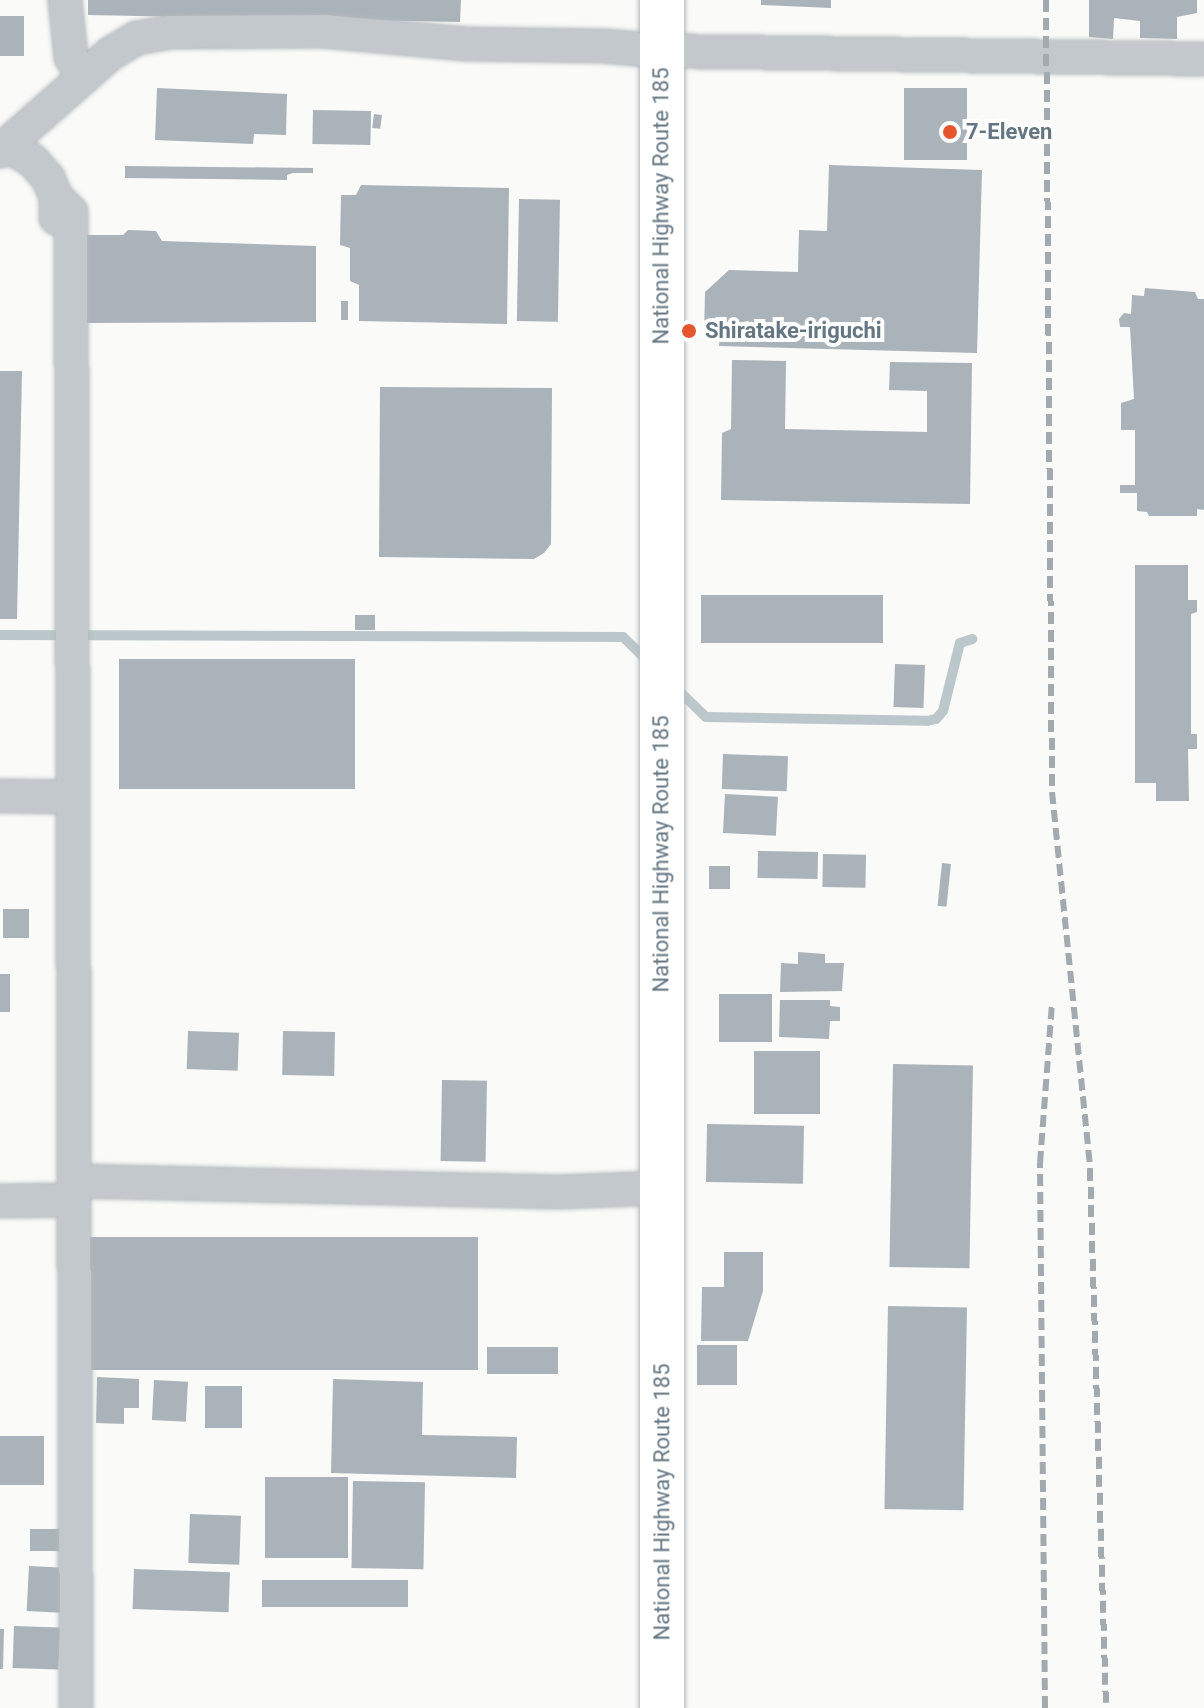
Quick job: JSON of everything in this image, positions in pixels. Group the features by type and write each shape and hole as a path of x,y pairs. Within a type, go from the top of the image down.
{"highway":[{"name":"National Highway Route 185","path":"662,0 662,1708"}],"street":[{"path":"65,0 71,57 83,77"},
{"path":"76,1708 73,797 62,637 56,197 48,178 33,161 5,148 83,77 137,38 170,32 323,31 466,44 604,46 661,51 1204,59"},
{"path":"51,694 62,637"},
{"path":"0,796 73,797"},
{"path":"0,1201 74,1191 559,1192 661,1188"}],"building":[{"path":"88,0 461,0 460,22 88,15"},
{"path":"761,0 831,0 831,8 761,5"},
{"path":"1089,0 1197,0 1197,13 1177,17 1177,39 1140,38 1140,21 1114,18 1113,39 1089,37"},
{"path":"0,16 24,16 24,56 0,56"},
{"path":"157,88 287,94 286,135 254,134 253,144 155,140"},
{"path":"904,88 967,88 967,160 904,160"},
{"path":"313,110 371,111 370,145 312,144"},
{"path":"374,114 382,115 380,129 372,128"},
{"path":"829,165 982,170 977,353 719,346 720,334 704,334 705,292 729,270 798,272 799,230 827,231"},
{"path":"125,166 313,168 313,173 293,173 287,175 287,180 125,178"},
{"path":"361,185 509,188 507,324 359,321 359,285 350,281 350,248 340,245 341,195 356,195"},
{"path":"519,199 560,200 558,322 517,321"},
{"path":"128,230 156,231 162,241 316,246 316,322 87,323 87,235 123,235"},
{"path":"1145,288 1195,292 1198,299 1204,299 1204,510 1197,509 1197,516 1149,516 1147,512 1137,511 1137,493 1120,493 1120,485 1135,485 1135,430 1121,430 1121,403 1134,399 1130,327 1120,327 1119,319 1124,313 1131,314 1132,295 1144,296"},
{"path":"341,301 348,301 348,320 341,320"},
{"path":"732,360 786,361 785,429 927,432 927,391 889,390 890,362 972,363 970,504 721,500 722,433 731,429"},
{"path":"0,371 22,371 17,619 0,619"},
{"path":"380,387 552,388 551,544 544,553 534,559 379,557"},
{"path":"1135,565 1188,565 1188,600 1197,600 1197,612 1191,614 1191,734 1197,734 1197,749 1188,749 1189,801 1156,801 1156,783 1135,783"},
{"path":"701,595 883,595 883,643 701,643"},
{"path":"355,615 375,615 375,630 355,630"},
{"path":"119,659 355,659 355,789 119,789"},
{"path":"895,664 925,665 923,708 893,707"},
{"path":"723,754 788,756 787,791 722,789"},
{"path":"725,794 778,797 776,836 723,833"},
{"path":"758,851 818,852 818,879 758,878"},
{"path":"823,854 866,855 865,888 822,887"},
{"path":"942,863 951,864 946,907 938,906"},
{"path":"709,866 730,866 730,889 709,889"},
{"path":"3,909 29,909 29,938 3,938"},
{"path":"798,952 825,954 825,963 844,963 842,991 780,992 781,963 798,964"},
{"path":"0,974 10,974 10,1012 0,1012"},
{"path":"719,994 772,994 772,1042 719,1042"},
{"path":"780,1000 830,1000 830,1006 840,1007 840,1021 830,1021 829,1039 779,1037"},
{"path":"188,1031 239,1033 238,1071 187,1069"},
{"path":"283,1031 335,1032 334,1076 282,1075"},
{"path":"754,1051 820,1051 820,1114 754,1114"},
{"path":"893,1064 973,1065 969,1268 889,1267"},
{"path":"442,1080 487,1081 486,1162 441,1161"},
{"path":"707,1124 804,1126 803,1184 706,1182"},
{"path":"80,1237 478,1237 478,1370 80,1370"},
{"path":"724,1252 763,1252 763,1291 748,1341 701,1341 702,1287 724,1287"},
{"path":"888,1306 967,1307 963,1510 884,1509"},
{"path":"697,1345 737,1345 737,1385 697,1385"},
{"path":"487,1347 558,1347 558,1374 487,1374"},
{"path":"97,1377 139,1379 139,1408 124,1408 124,1424 96,1423"},
{"path":"333,1379 423,1382 422,1435 517,1437 516,1478 331,1473"},
{"path":"154,1380 188,1382 186,1422 152,1420"},
{"path":"205,1386 242,1386 242,1428 205,1428"},
{"path":"0,1436 44,1436 44,1485 0,1485"},
{"path":"265,1477 348,1477 348,1558 265,1558"},
{"path":"353,1481 425,1482 423,1569 351,1568"},
{"path":"190,1514 241,1516 239,1565 188,1563"},
{"path":"30,1529 59,1529 59,1551 30,1551"},
{"path":"29,1566 64,1568 62,1613 27,1611"},
{"path":"134,1569 230,1572 229,1612 133,1609"},
{"path":"262,1580 408,1580 408,1607 262,1607"},
{"path":"14,1626 60,1628 59,1670 13,1668"},
{"path":"0,1629 4,1629 3,1669 0,1669"}],"waterway":[{"path":"0,635 623,637 648,661"},
{"path":"677,689 706,717 927,721 936,719 943,711 960,643 972,639"}],"railway":[{"path":"1046,0 1052,792 1090,1169 1106,1708"},
{"path":"1045,1708 1040,1163 1052,1004"}],"place":[{"name":"7-Eleven","path":"950,132"},
{"name":"Shiratake-iriguchi","path":"689,331"}]}
